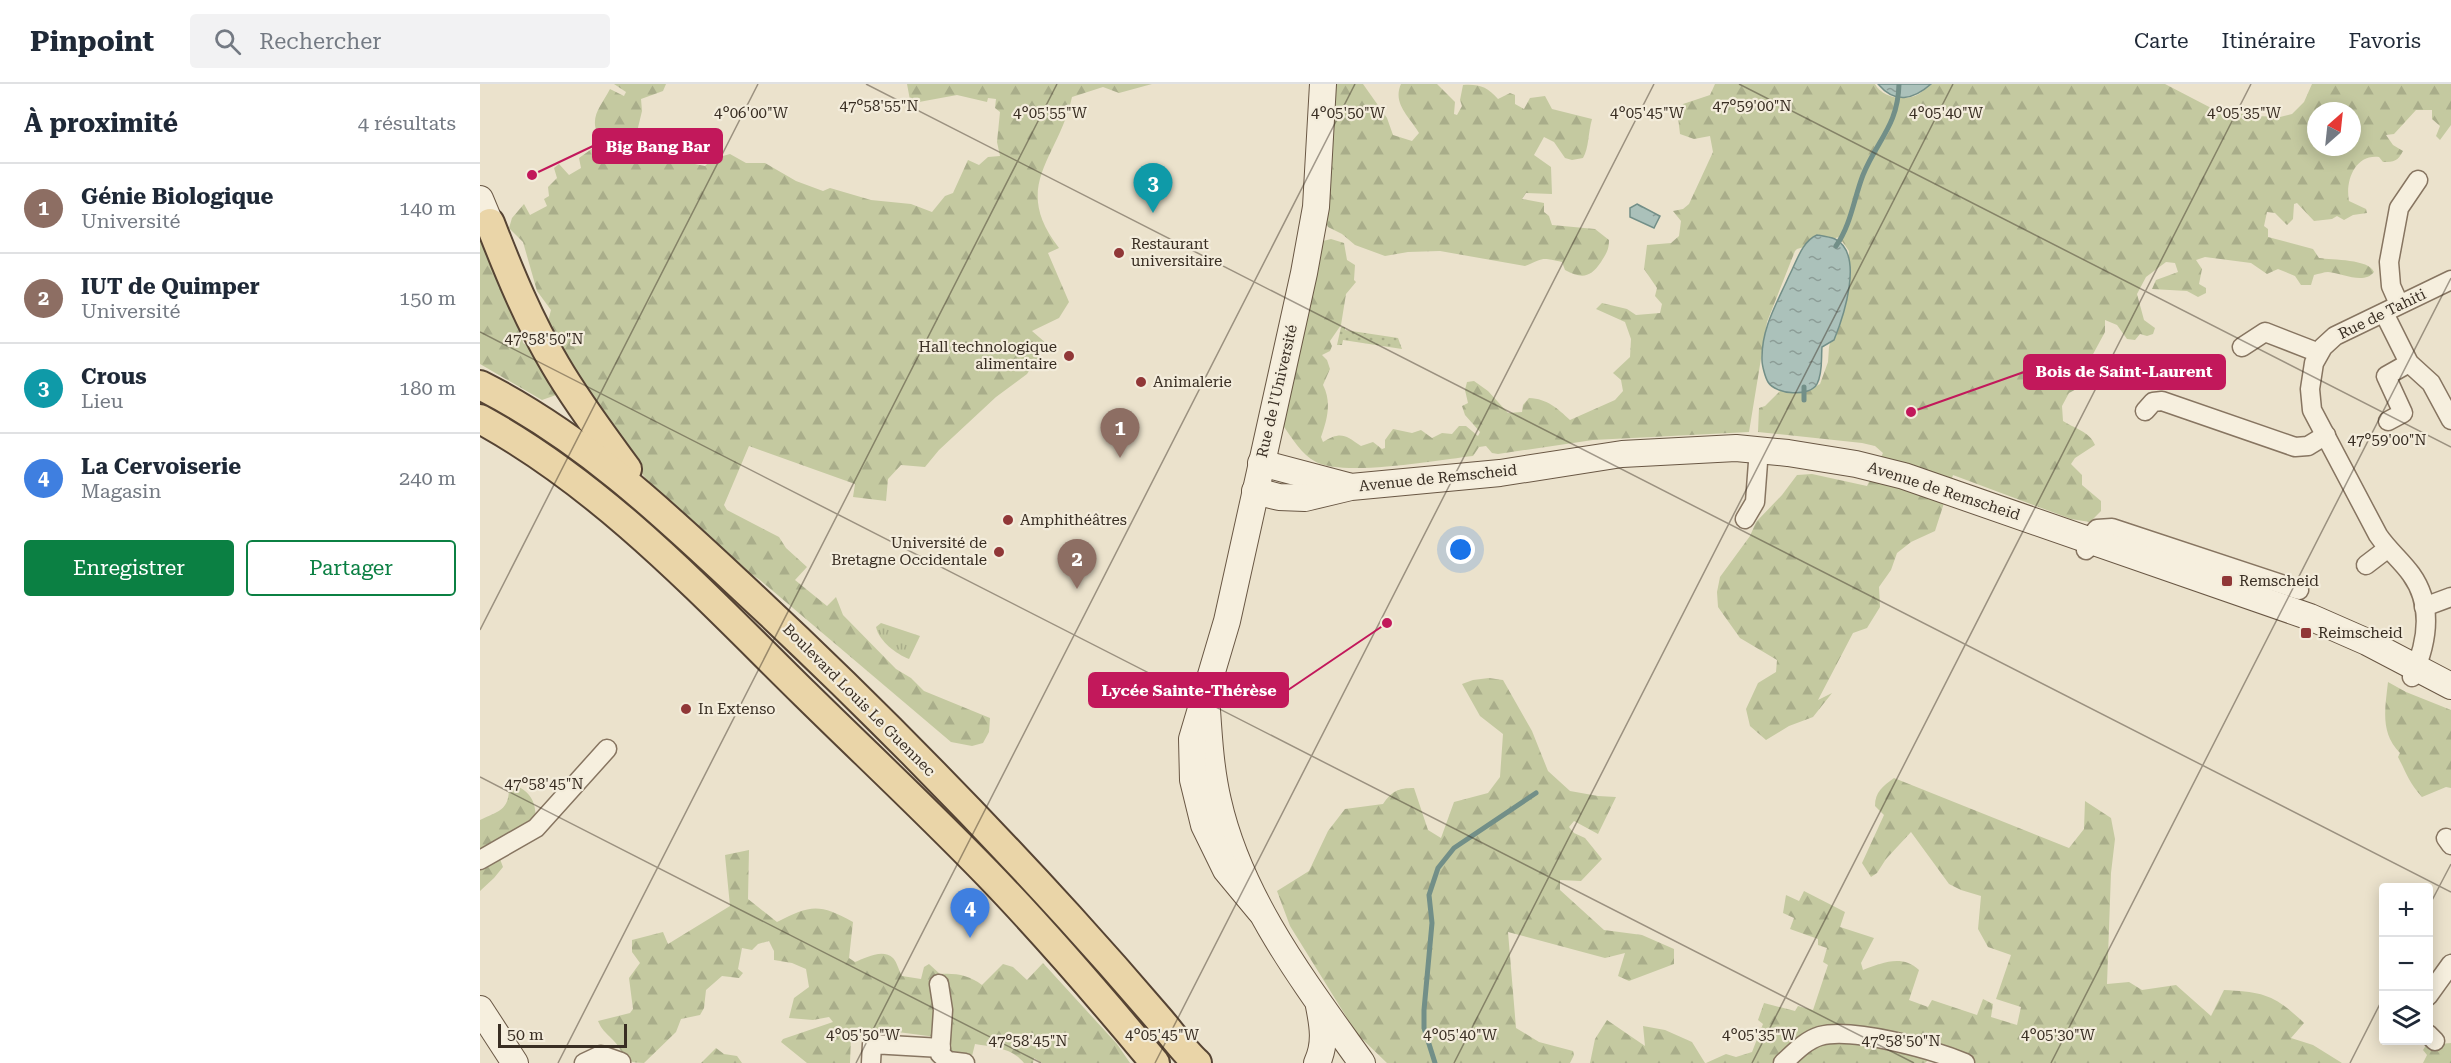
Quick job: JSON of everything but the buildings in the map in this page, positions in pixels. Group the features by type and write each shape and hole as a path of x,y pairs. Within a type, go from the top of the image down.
{"main road":[{"path":"485,211 526,310 555,366 585,411 656,506"},
{"name":"Boulevard Louis Le Guennec","path":"480,385 570,438 656,506 784,625 927,767 1071,919 1197,1063"},
{"path":"480,419 542,456 622,518 741,629 987,873 1080,974 1155,1063"},
{"path":"480,435 512,453 658,552"}],"street":[{"name":"Rue de l'Université","path":"1323,84 1318,193 1313,226 1227,621 1206,695 1194,726 1191,751 1193,780 1200,812 1212,845 1226,870 1260,911 1319,1005 1362,1063"},
{"path":"2418,180 2399,208 2389,262 2391,309 2409,363 2431,383 2451,420"},
{"name":"Rue de Tahiti","path":"2319,353 2335,336 2451,280"},
{"path":"2242,347 2265,332 2319,353 2311,376 2312,410 2378,535 2387,549 2410,573 2419,590 2424,607 2426,632 2422,655 2414,672"},
{"path":"2388,421 2403,413 2386,376 2409,363"},
{"path":"2145,411 2152,402 2162,401 2295,447 2308,446 2326,435"},
{"name":"Avenue de Remscheid","path":"1255,491 1295,499 1333,493 1351,487 1429,481 1622,454 1703,449 1758,457 1828,458 1904,476 2088,545 2349,634 2414,672 2451,698"},
{"path":"1745,519 1755,502 1758,457"},
{"name":"Avenue de Remscheid","path":"1262,463 1351,487"},
{"path":"2088,545 2097,529 2112,528 2299,590"},
{"path":"2366,565 2387,549"},
{"path":"2263,577 2269,591 2268,608"},
{"path":"2424,607 2451,597"},
{"name":"Avenue de Remscheid","path":"2414,672 2451,686"},
{"path":"480,860 536,828 607,750"},
{"path":"2432,991 2451,964"},
{"path":"939,984 942,1010 940,1054 948,1061 965,1063"},
{"name":"Rue de l'Université","path":"1317,1063 1322,1051 1324,1033 1319,1005"},
{"path":"480,1009 515,1063"},
{"path":"1784,1063 1806,1042 1820,1036 1837,1034 1896,1043 1965,1063"},
{"path":"871,1063 872,1044 940,1048"},
{"path":"584,1063 601,1055 621,1062"}],"green space":[{"path":"614,84 666,84 663,91 641,99 642,111 635,140 645,154 705,166 712,159 730,154 746,163 765,163 796,181 823,191 830,188 871,200 911,204 932,212 945,196 953,193 968,160 979,165 988,157 1000,156 997,142 1000,112 995,108 996,99 988,98 987,102 957,95 919,102 910,100 907,84 1152,84 1119,93 1103,87 1072,97 1066,118 1042,172 1038,189 1039,206 1045,226 1059,248 1048,253 1069,302 1059,318 1032,331 1047,344 1027,374 996,397 939,450 925,467 901,465 888,479 886,501 853,497 855,484 749,446 724,505 727,510 779,537 786,548 807,567 795,580 827,606 836,597 843,615 896,669 911,678 924,691 990,718 989,732 983,743 972,746 951,742 760,580 729,559 654,489 592,410 559,394 542,400 480,364 480,241 490,249 497,268 498,282 520,326 523,343 530,347 551,338 548,321 551,310 537,291 523,242 509,228 512,218 524,204 530,215 547,206 544,199 549,196 548,187 557,178 554,168 559,164 569,175 581,168 579,158 593,148 604,145 601,134 597,133 595,127 598,110 610,89 624,96 626,92"},
{"path":"1332,84 1363,84 1387,118 1393,135 1412,141 1419,133 1400,104 1401,84 1437,84 1455,102 1454,114 1457,115 1462,106 1460,100 1463,85 1469,85 1483,87 1498,99 1510,93 1515,95 1515,104 1524,109 1530,98 1545,96 1552,109 1592,119 1583,158 1572,160 1565,158 1554,142 1544,137 1534,155 1551,167 1552,194 1526,193 1522,199 1544,203 1544,212 1549,216 1552,225 1595,229 1609,240 1608,249 1601,262 1589,274 1581,276 1565,270 1562,262 1550,259 1525,266 1440,251 1408,252 1385,256 1355,245 1342,234 1328,227 1324,219"},
{"path":"1715,84 1875,84 1883,93 1908,98 1919,94 1931,84 2165,84 2215,110 2280,117 2292,114 2304,102 2312,84 2451,84 2451,125 2440,140 2436,136 2440,126 2432,119 2432,110 2416,110 2394,134 2386,135 2393,145 2403,151 2397,159 2383,162 2379,157 2371,157 2358,164 2350,177 2349,201 2366,209 2367,213 2353,215 2344,220 2337,216 2332,219 2314,221 2297,203 2294,204 2293,219 2287,225 2275,213 2267,212 2264,226 2268,229 2268,237 2313,249 2319,258 2358,262 2371,268 2374,272 2370,276 2359,278 2326,272 2314,275 2311,285 2301,285 2295,276 2278,269 2267,274 2251,263 2205,257 2196,260 2202,269 2199,284 2206,288 2206,293 2198,297 2187,291 2152,289 2156,280 2178,272 2175,263 2166,262 2146,277 2137,294 2144,320 2155,328 2153,334 2147,336 2140,334 2135,340 2127,339 2117,325 2105,320 2105,332 2092,356 2091,371 2084,385 2069,393 2062,406 2063,421 2086,434 2095,445 2075,458 2071,464 2082,475 2082,485 2101,501 2101,511 2090,522 2071,519 1953,475 1935,531 1911,542 1897,553 1891,570 1879,587 1880,607 1867,628 1853,633 1818,700 1832,693 1813,717 1789,726 1766,740 1750,726 1746,709 1758,683 1776,672 1777,660 1740,638 1718,607 1717,592 1720,577 1750,536 1756,522 1782,495 1797,475 1812,474 1867,486 1883,453 1875,446 1862,443 1758,432 1759,408 1765,406 1780,391 1805,392 1820,384 1828,362 1829,347 1848,278 1849,251 1839,237 1795,251 1767,322 1749,432 1593,440 1498,454 1492,453 1486,446 1479,447 1473,456 1392,466 1348,468 1330,466 1311,459 1297,445 1282,424 1319,242 1331,239 1344,243 1347,260 1355,265 1354,280 1356,282 1346,294 1341,325 1330,341 1332,346 1330,351 1322,355 1327,360 1330,369 1323,385 1328,404 1327,418 1321,437 1323,442 1334,436 1343,436 1361,446 1373,442 1382,449 1385,448 1385,440 1393,429 1412,433 1421,430 1432,438 1442,433 1452,434 1459,426 1466,426 1478,436 1480,432 1465,415 1462,406 1468,403 1465,390 1467,382 1474,381 1488,391 1508,413 1522,412 1523,405 1529,398 1542,400 1552,405 1570,420 1615,400 1623,391 1621,380 1613,373 1630,357 1631,339 1625,322 1596,309 1602,303 1627,309 1636,315 1660,313 1662,304 1655,296 1657,288 1644,269 1647,245 1671,243 1679,236 1681,221 1673,211 1683,209 1689,204 1713,152 1710,136 1694,139 1680,134 1678,117 1683,104 1710,95"},
{"path":"1341,327 1345,327 1345,330 1398,338 1402,349 1343,340 1342,345 1337,345"},
{"path":"881,623 920,636 909,659 884,642 876,627"},
{"path":"1489,678 1503,680 1532,731 1548,771 1570,791 1616,797 1598,834 1574,821 1569,827 1574,833 1585,838 1602,859 1581,881 1560,880 1560,890 1604,930 1642,935 1674,949 1674,964 1629,981 1618,976 1625,953 1605,958 1508,932 1516,1028 1539,1042 1573,1051 1574,1055 1570,1063 1387,1063 1357,1034 1290,926 1277,891 1309,871 1328,831 1345,809 1383,804 1396,791 1414,788 1428,830 1441,838 1454,802 1488,793 1500,777 1503,734 1480,716 1462,684"},
{"path":"2388,682 2406,692 2451,710 2451,788 2446,787 2422,797 2411,782 2398,757 2400,753 2389,737 2387,729 2385,711"},
{"path":"1894,778 2069,848 2084,829 2085,801 2111,818 2115,839 2111,873 2107,984 2129,982 2142,990 2176,985 2211,1016 2224,990 2249,992 2268,997 2285,1006 2304,1023 2291,1038 2313,1045 2342,1063 1954,1063 1931,1057 1925,1063 1798,1063 1795,1061 1791,1063 1706,1063 1726,1054 1736,1057 1752,1052 1763,1024 1758,1020 1764,1003 1795,1011 1798,1006 1813,1010 1828,965 1823,962 1827,948 1818,945 1818,939 1790,929 1794,918 1783,913 1786,895 1799,901 1804,891 1845,912 1840,927 1874,938 1861,963 1863,970 1899,961 1906,962 1919,970 1909,1000 1928,1007 1932,1000 1977,1015 1983,999 1993,1004 1991,1017 2017,1025 2021,1007 1996,999 2011,955 1988,947 1978,929 1981,896 1949,884 1911,832 1886,859 1877,873 1871,877 1862,863 1884,815 1875,806 1876,797"},
{"path":"514,786 525,791 532,800 535,811 534,823 503,835 495,846 503,867 480,891 480,820 505,806 509,788"},
{"path":"749,850 748,899 777,922 798,912 815,908 831,912 853,922 849,958 855,962 874,955 889,955 902,976 921,979 924,967 929,964 940,974 962,975 982,985 1003,964 1013,967 1027,980 1043,963 1117,1044 1130,1063 1042,1063 1034,1058 1033,1063 1024,1063 1008,1051 975,1044 971,1060 947,1055 936,1037 890,1031 851,1037 850,1063 807,1063 781,1042 783,1039 833,1022 829,1017 813,1020 789,1018 794,998 809,987 806,969 792,963 774,960 774,951 769,941 758,944 752,950 742,948 738,969 743,973 739,978 722,976 706,990 704,1008 700,1015 681,1019 676,1032 644,1063 630,1061 598,1021 630,1013 633,1009 629,978 640,963 632,952 632,940 663,932 668,944 730,906 725,855"},
{"path":"1607,1020 1645,1046 1643,1026 1665,1030 1692,1042 1705,1063 1590,1063 1595,1039"},
{"path":"2451,1043 2451,1063 2423,1063 2427,1055 2423,1050 2426,1045"},
{"path":"716,1048 724,1054 737,1056 742,1063 701,1063"}],"water":[{"path":"1878,84 1931,84 1918,94 1904,98 1891,95"},
{"path":"1637,204 1660,216 1654,228 1630,217 1630,208"},
{"path":"1817,235 1835,239 1844,247 1849,258 1849,287 1846,302 1834,340 1822,347 1821,370 1817,384 1801,393 1785,392 1772,386 1766,377 1762,360 1764,338 1775,306 1800,253 1807,242"}],"waterway":[{"path":"1836,246 1849,220 1863,175 1891,122 1898,99 1899,84"},
{"path":"1804,387 1804,400"},
{"path":"1435,1063 1424,1028 1424,1010 1432,923 1429,895 1438,868 1454,848 1536,793"}],"place":[{"name":"Big Bang Bar","path":"532,175"},
{"name":"Crous","path":"1153,213"},
{"name":"Restaurant universitaire","path":"1119,253"},
{"name":"Hall technologique alimentaire","path":"1069,356"},
{"name":"Animalerie","path":"1141,382"},
{"name":"Bois de Saint-Laurent","path":"1911,412"},
{"name":"Génie Biologique","path":"1120,458"},
{"name":"Amphithéâtres","path":"1008,520"},
{"name":"Université de Bretagne Occidentale","path":"999,552"},
{"name":"Remscheid","path":"2227,581"},
{"name":"IUT de Quimper","path":"1077,589"},
{"name":"Lycée Sainte-Thérèse","path":"1387,623"},
{"name":"Reimscheid","path":"2306,633"},
{"name":"In Extenso","path":"686,709"},
{"name":"La Cervoiserie","path":"970,938"}]}
